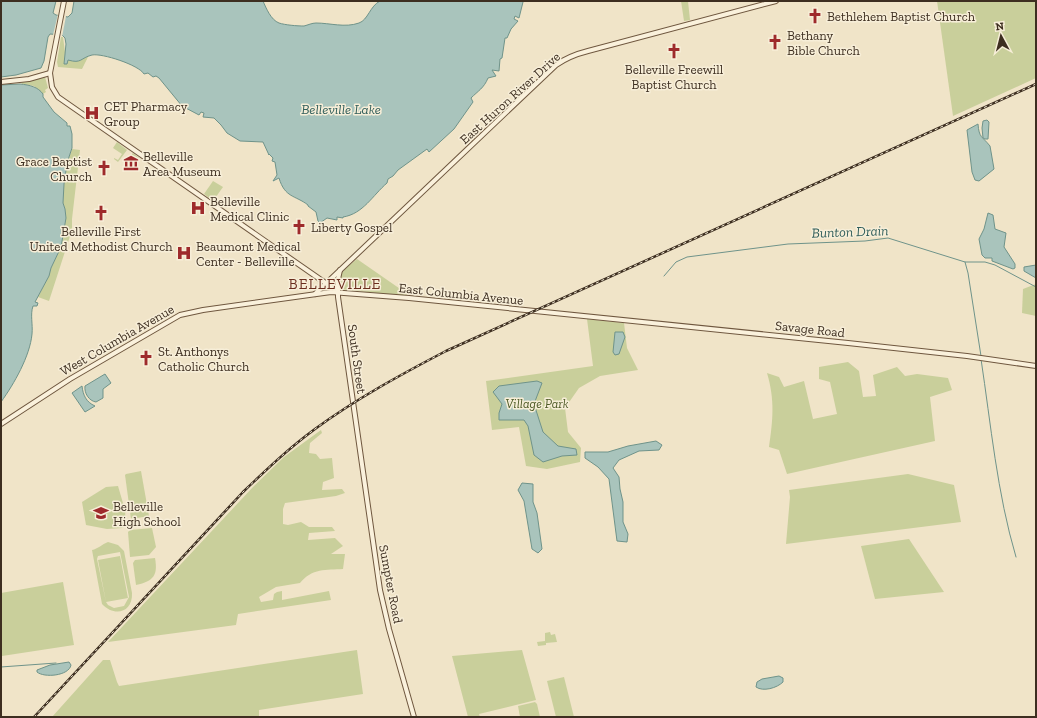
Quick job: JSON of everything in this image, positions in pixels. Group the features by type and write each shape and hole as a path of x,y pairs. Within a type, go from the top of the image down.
{"main road":[{"path":"64,1 50,73 51,85 54,92 62,101 338,292"},
{"name":"East Huron River Drive","path":"314,294 556,65 574,55 590,50 776,1"},
{"path":"1,82 29,79 50,73"},
{"name":"South Street","path":"340,269 338,292 360,451"},
{"name":"West Columbia Avenue","path":"1,424 78,374 180,315 203,310 338,292"},
{"name":"East Columbia Avenue","path":"338,292 582,316"},
{"name":"Savage Road","path":"582,316 953,354 1036,366"},
{"name":"Sumpter Road","path":"360,451 383,607 414,717"}],"green space":[{"path":"681,1 688,1 690,20 684,21"},
{"path":"937,1 1036,1 1036,78 953,116"},
{"path":"61,37 63,37 65,52 64,64 68,60 88,57 82,69 58,67 57,62"},
{"path":"45,77 48,88 43,94 34,86 22,84 21,82"},
{"path":"117,142 127,150 118,162 114,158 118,160 122,154 113,148"},
{"path":"72,149 80,150 72,230 49,301 38,297 49,276 51,268 61,247 66,218 63,203 64,183 67,163"},
{"path":"133,153 139,158 133,169 124,164"},
{"path":"213,181 223,187 213,201 204,194"},
{"path":"357,259 407,294 405,296 340,289 341,274"},
{"path":"1036,284 1036,316 1022,313 1023,289"},
{"name":"Village Park","path":"587,319 624,323 627,348 638,370 600,376 579,388 565,408 568,432 581,448 580,462 547,469 526,466 519,427 492,430 486,381 593,366"},
{"path":"848,362 859,371 863,397 876,396 873,375 897,367 905,376 917,374 948,378 952,390 930,397 935,441 787,474 779,450 769,447 772,428 772,401 767,373 779,377 784,387 804,381 813,419 837,414 830,382 819,379 819,367"},
{"path":"321,430 322,433 310,443 309,453 316,454 320,459 332,458 334,478 323,482 322,490 342,489 345,493 336,496 285,503 283,509 283,524 288,525 301,522 309,527 332,527 335,531 309,533 308,540 335,538 343,546 331,554 345,554 343,569 314,572 300,583 276,587 259,597 261,602 273,600 274,594 282,591 282,600 329,591 331,600 238,614 236,625 108,642 253,487 284,457"},
{"path":"141,471 149,516 131,519 125,475"},
{"path":"908,474 954,485 961,522 786,544 790,497 789,490"},
{"path":"118,486 125,510 126,525 123,528 107,529 86,525 82,502 106,487"},
{"path":"152,528 156,547 149,555 130,557 128,532 130,530"},
{"path":"909,539 944,592 875,599 861,546"},
{"path":"108,542 118,545 124,551 132,593 131,600 126,609 117,612 112,611 102,604 92,550","holes":["120,552 129,597 124,606 114,608 106,602 97,559 98,556"]},
{"path":"120,556 128,598 106,602 98,560"},
{"path":"155,558 156,569 151,579 136,585 133,563 135,560"},
{"path":"63,582 74,645 2,656 1,593"},
{"path":"550,632 551,635 555,634 557,642 546,643 546,645 538,646 537,642 545,641 545,633"},
{"path":"357,650 363,694 259,710 259,717 52,717 103,660 110,660 119,686"},
{"path":"522,650 536,700 479,714 480,717 468,717 452,656"},
{"path":"564,677 574,717 556,717 547,681"},
{"path":"535,702 537,704 540,717 520,717 518,706"}],"water":[{"name":"Belleville Lake","path":"1,1 56,1 53,13 68,17 72,13 74,1 263,1 269,14 276,21 295,26 304,26 316,23 343,25 359,23 365,19 374,6 380,1 523,2 519,18 515,16 514,19 518,21 511,29 507,38 505,38 499,71 492,70 496,76 488,78 483,87 471,98 473,102 454,129 429,152 427,149 398,170 362,208 343,218 337,217 337,220 327,218 320,223 316,212 308,205 287,193 279,178 273,181 277,175 275,162 272,161 273,158 269,155 263,142 240,141 227,133 214,118 203,117 204,113 201,112 199,115 182,106 156,76 153,77 148,73 144,74 135,67 120,60 97,55 88,56 79,61 68,60 67,64 64,64 66,44 65,38 62,35 50,34 41,68 16,75 1,77"},
{"path":"20,84 39,90 54,112 67,123 67,126 70,126 72,134 72,148 67,163 64,184 63,203 66,218 61,247 51,268 49,276 35,302 38,303 37,306 33,306 31,342 25,360 11,387 1,402 1,85"},
{"path":"987,120 989,122 988,139 985,139 983,138 982,128 983,121"},
{"path":"978,124 978,129 981,136 990,146 994,169 979,181 975,180 972,172 967,130"},
{"path":"988,213 993,215 995,229 1006,233 1004,247 1015,264 1015,268 1013,269 992,261 992,258 985,258 982,255 979,239 984,229"},
{"path":"1036,265 1036,278 1024,271 1024,267"},
{"path":"615,332 623,332 625,337 619,354 615,355 613,352"},
{"path":"105,374 111,383 103,389 103,398 96,402 93,401 85,391 85,386"},
{"path":"537,381 542,383 534,404 543,432 558,446 576,449 577,455 562,456 543,462 534,455 528,426 524,420 499,420 499,413 502,404 493,392 499,386"},
{"path":"82,386 86,398 95,406 85,412 72,393"},
{"path":"656,441 662,445 659,450 639,451 619,460 613,468 619,477 623,502 623,522 628,534 627,542 617,541 609,479 598,467 585,458 585,452 608,452 628,446"},
{"path":"522,483 533,484 533,502 537,513 542,549 538,553 532,549 524,501 518,490"},
{"path":"69,662 71,665 69,669 61,674 45,675 37,672 37,670 50,665"},
{"path":"779,676 783,678 783,682 777,686 770,689 756,687 757,682 762,679"}],"pier":[{"path":"58,14 66,16 62,37 53,35"}],"waterway":[{"name":"Bunton Drain","path":"664,276 676,262 687,257 788,244 865,241 888,238 965,262 985,262 995,265 1036,287"},
{"path":"965,262 981,356"},
{"path":"981,359 999,484 1009,533 1016,557"},
{"path":"1,667 56,663"}],"railway":[{"path":"34,717 243,492 296,444 362,397 446,351 1036,84"}],"place":[{"name":"Bethlehem Baptist Church","path":"815,16"},
{"name":"Bethany Bible Church","path":"775,42"},
{"name":"Belleville Freewill Baptist Church","path":"674,51"},
{"name":"CET Pharmacy Group","path":"92,113"},
{"name":"Belleville Area Museum","path":"131,163"},
{"name":"Grace Baptist Church","path":"104,168"},
{"name":"Belleville Medical Clinic","path":"198,208"},
{"name":"Belleville First United Methodist Church","path":"101,213"},
{"name":"Liberty Gospel","path":"299,227"},
{"name":"Beaumont Medical Center - Belleville","path":"184,253"},
{"name":"St. Anthonys Catholic Church","path":"146,358"},
{"name":"Belleville High School","path":"101,513"}],"district":[{"name":"BELLEVILLE","path":"335,284"}]}
